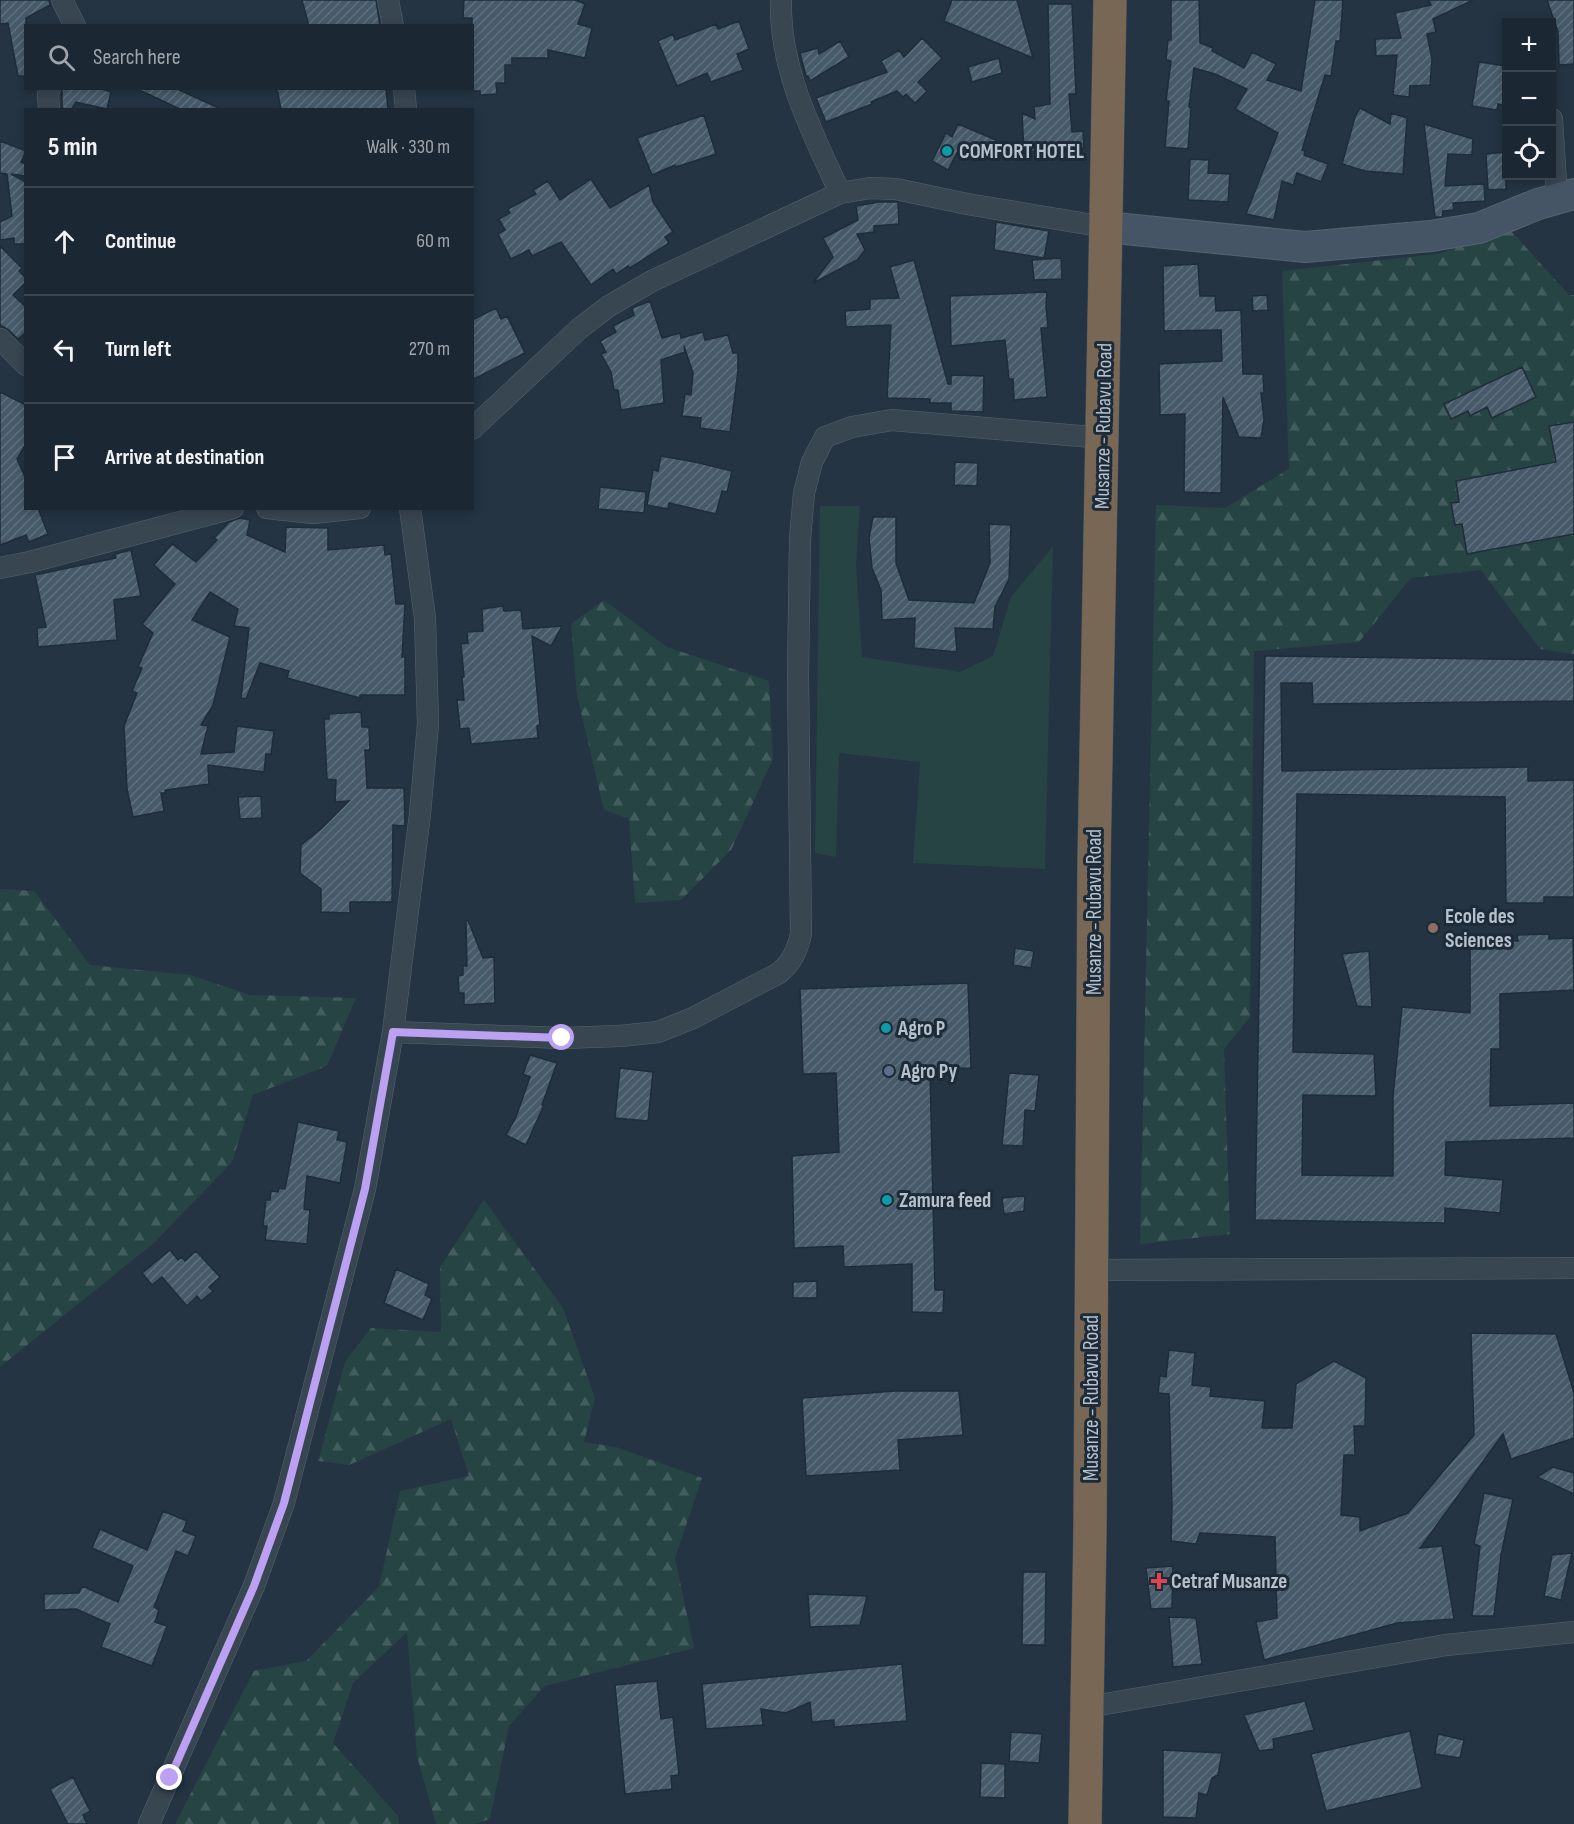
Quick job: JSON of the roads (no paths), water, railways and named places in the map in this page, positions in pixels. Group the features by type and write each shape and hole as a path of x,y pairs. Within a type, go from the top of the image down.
{"highway":[{"name":"Musanze - Rubavu Road","path":"1085,1824 1088,1707 1094,863 1110,0"}],"main road":[{"path":"1105,227 1305,247 1431,236 1479,228 1566,196"}],"street":[{"path":"62,0 74,24"},
{"path":"388,0 393,24"},
{"path":"781,0 786,55 795,87 808,124 840,193"},
{"path":"49,90 49,108"},
{"path":"404,90 406,108"},
{"path":"1552,126 1566,196"},
{"path":"474,427 580,328 609,306 652,281 840,193 870,188 896,189 967,204 1105,227"},
{"path":"0,339 24,362"},
{"path":"393,1032 562,1038 658,1032 693,1018 784,969 794,957 801,934 798,674 800,539 804,493 812,462 825,437 852,427 892,420 1103,438"},
{"path":"0,568 225,510"},
{"path":"285,510 313,513 341,510"},
{"path":"150,1824 254,1586 284,1503 365,1189 393,1032 420,813 428,724 424,618 410,510"},
{"path":"1091,1270 1574,1268"},
{"path":"1088,1707 1446,1644 1574,1632"}],"place":[{"name":"COMFORT HOTEL","path":"947,151"},
{"name":"Ecole des Sciences","path":"1433,928"},
{"name":"Agro P","path":"886,1028"},
{"name":"Agro Py","path":"889,1071"},
{"name":"Zamura feed","path":"887,1200"},
{"name":"Cetraf Musanze","path":"1159,1581"}]}
